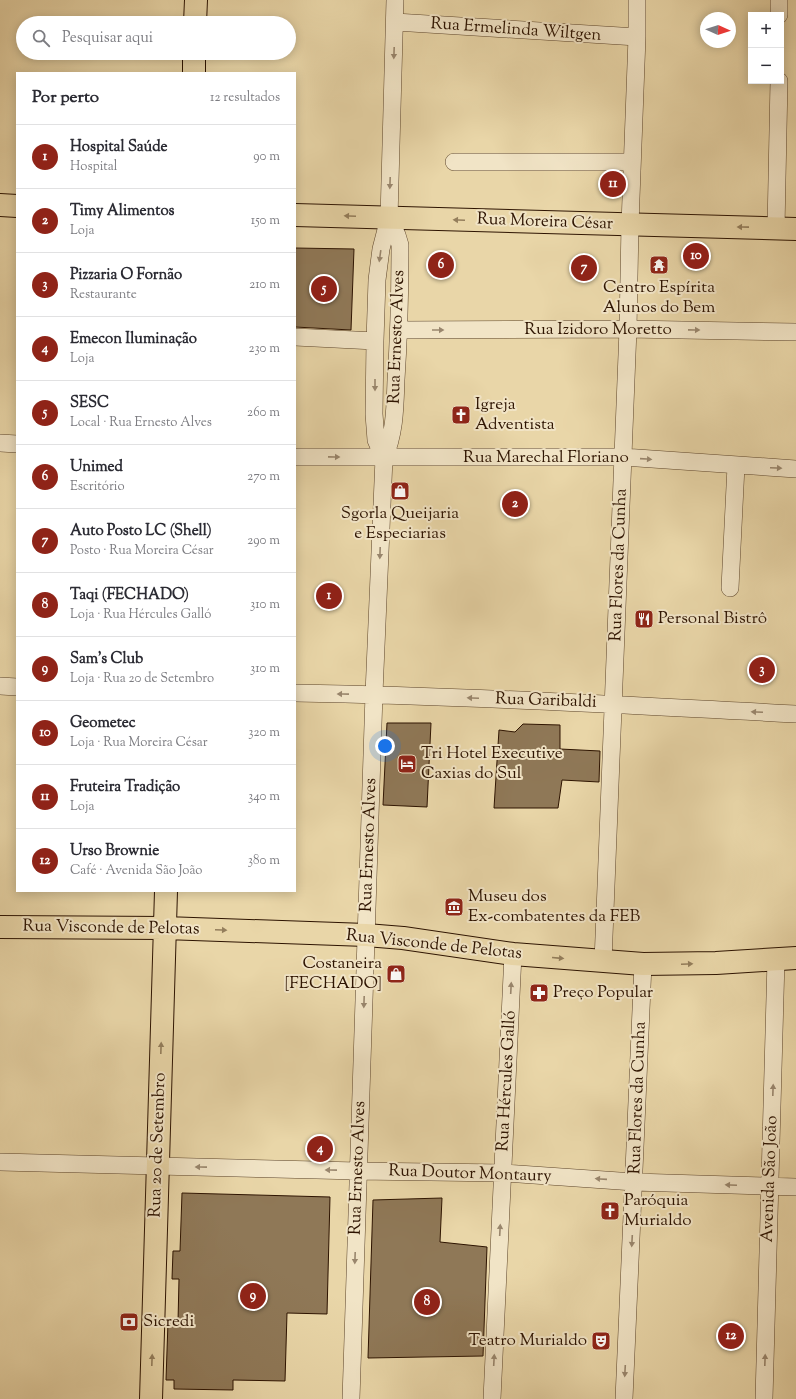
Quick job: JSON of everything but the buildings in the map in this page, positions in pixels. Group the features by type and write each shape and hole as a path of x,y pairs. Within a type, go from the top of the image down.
{"main road":[{"path":"195,16 196,0"},
{"path":"194,60 194,72"},
{"path":"0,206 16,206"},
{"name":"Rua Moreira César","path":"296,215 786,228"},
{"name":"Rua 20 de Setembro","path":"151,1399 166,892"},
{"name":"Rua Visconde de Pelotas","path":"0,927 165,928 366,935 403,938 513,954 643,964 708,963 786,959"}],"street":[{"name":"Rua Ernesto Alves","path":"384,458 376,440 374,414 375,340 377,280 381,249 389,218 396,0"},
{"name":"Rua Flores da Cunha","path":"603,962 628,329 637,0"},
{"path":"779,0 779,12"},
{"name":"Rua Ermelinda Wiltgen","path":"395,22 637,37"},
{"path":"779,84 786,228"},
{"path":"454,162 632,162"},
{"name":"Rua Ernesto Alves","path":"351,1399 374,694 384,458 389,447 393,427 399,330 400,245 398,235 389,218"},
{"name":"Rua Izidoro Moretto","path":"399,330 628,329 796,332"},
{"path":"296,337 375,340"},
{"path":"0,443 16,444"},
{"name":"Rua Marechal Floriano","path":"296,457 623,458 796,469"},
{"path":"730,588 736,466"},
{"path":"0,686 16,687"},
{"name":"Rua Garibaldi","path":"296,693 374,694 613,704 796,714"},
{"name":"Rua Hércules Galló","path":"492,1399 513,954"},
{"name":"Avenida São João","path":"764,1399 770,1186 786,959"},
{"name":"Rua Flores da Cunha","path":"624,1399 643,964"},
{"name":"Rua Doutor Montaury","path":"0,1162 503,1173 634,1182 796,1187"}],"place":[{"name":"Fruteira Tradição","path":"613,184"},
{"name":"Geometec","path":"696,256"},
{"name":"Unimed","path":"441,265"},
{"name":"Centro Espírita Alunos do Bem","path":"659,265"},
{"name":"Auto Posto LC (Shell)","path":"584,268"},
{"name":"SESC","path":"324,289"},
{"name":"Igreja Adventista","path":"461,415"},
{"name":"Sgorla Queijaria e Especiarias","path":"400,491"},
{"name":"Timy Alimentos","path":"515,504"},
{"name":"Hospital Saúde","path":"329,596"},
{"name":"Personal Bistrô","path":"644,619"},
{"name":"Pizzaria O Fornão","path":"762,670"},
{"name":"Tri Hotel Executive Caxias do Sul","path":"407,764"},
{"name":"Museu dos Ex-combatentes da FEB","path":"454,907"},
{"name":"Costaneira [FECHADO]","path":"396,974"},
{"name":"Preço Popular","path":"539,993"},
{"name":"Emecon Iluminação","path":"320,1149"},
{"name":"Paróquia Murialdo","path":"610,1211"},
{"name":"Sam's Club","path":"253,1296"},
{"name":"Taqi (FECHADO)","path":"427,1302"},
{"name":"Sicredi","path":"129,1322"},
{"name":"Urso Brownie","path":"731,1336"},
{"name":"Teatro Murialdo","path":"601,1341"}]}
